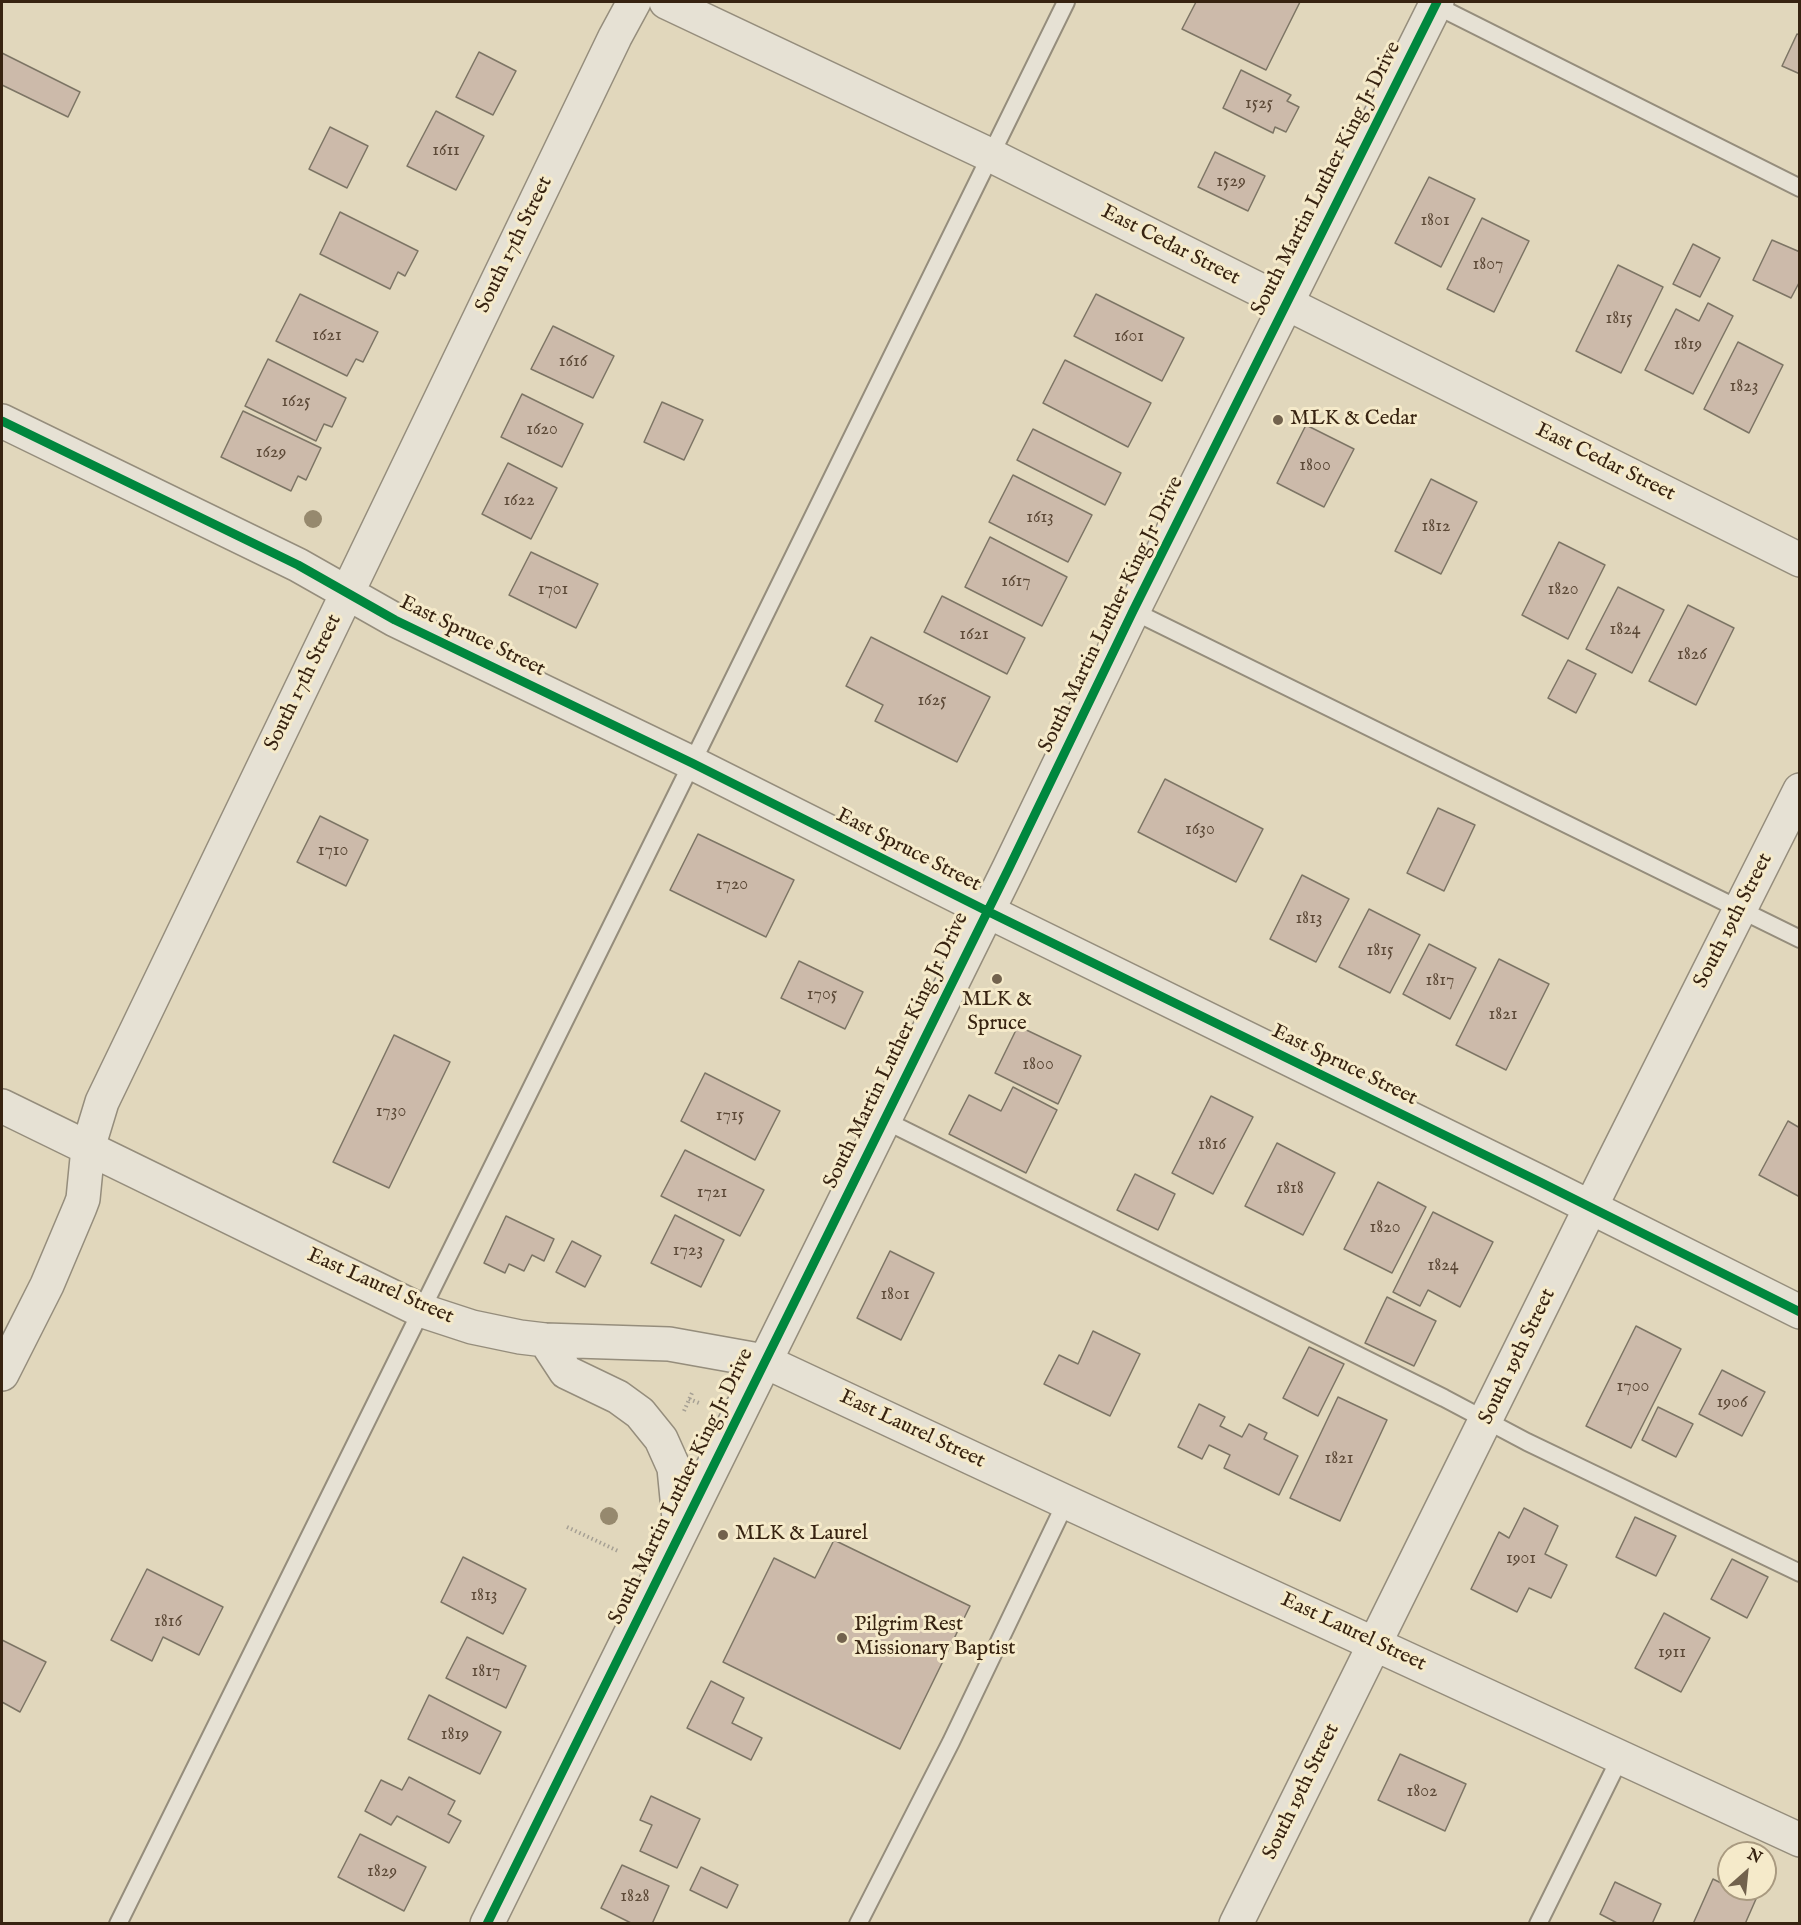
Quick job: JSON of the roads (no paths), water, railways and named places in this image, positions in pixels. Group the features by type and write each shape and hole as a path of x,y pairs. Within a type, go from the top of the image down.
{"street":[{"name":"South 17th Street","path":"2,1374 47,1285 80,1207 88,1148 102,1102 615,37 634,2"},
{"name":"East Cedar Street","path":"666,2 990,155 1800,560"},
{"name":"South Martin Luther King Jr Drive","path":"486,1923 884,1120 1133,611 1436,4"},
{"name":"East Spruce Street","path":"2,421 298,565 395,620 692,763 1800,1312"},
{"name":"South 19th Street","path":"1236,1923 1800,790"},
{"name":"East Laurel Street","path":"2,1106 420,1310 472,1327 545,1340 669,1344 764,1361 1800,1840"},
{"path":"545,1340 566,1372 618,1397 640,1413 661,1439 674,1468 680,1529"}],"lane":[{"path":"118,1923 1066,2"},
{"path":"1436,4 1800,188"},
{"path":"1133,611 1800,939"},
{"path":"884,1120 1527,1442 1800,1573"},
{"path":"858,1923 951,1742 1066,1502"},
{"path":"1538,1923 1620,1758"}],"place":[{"name":"MLK & Cedar","path":"1278,420"},
{"name":"MLK & Spruce","path":"997,979"},
{"name":"MLK & Laurel","path":"723,1535"},
{"name":"Pilgrim Rest Missionary Baptist","path":"842,1638"}]}
